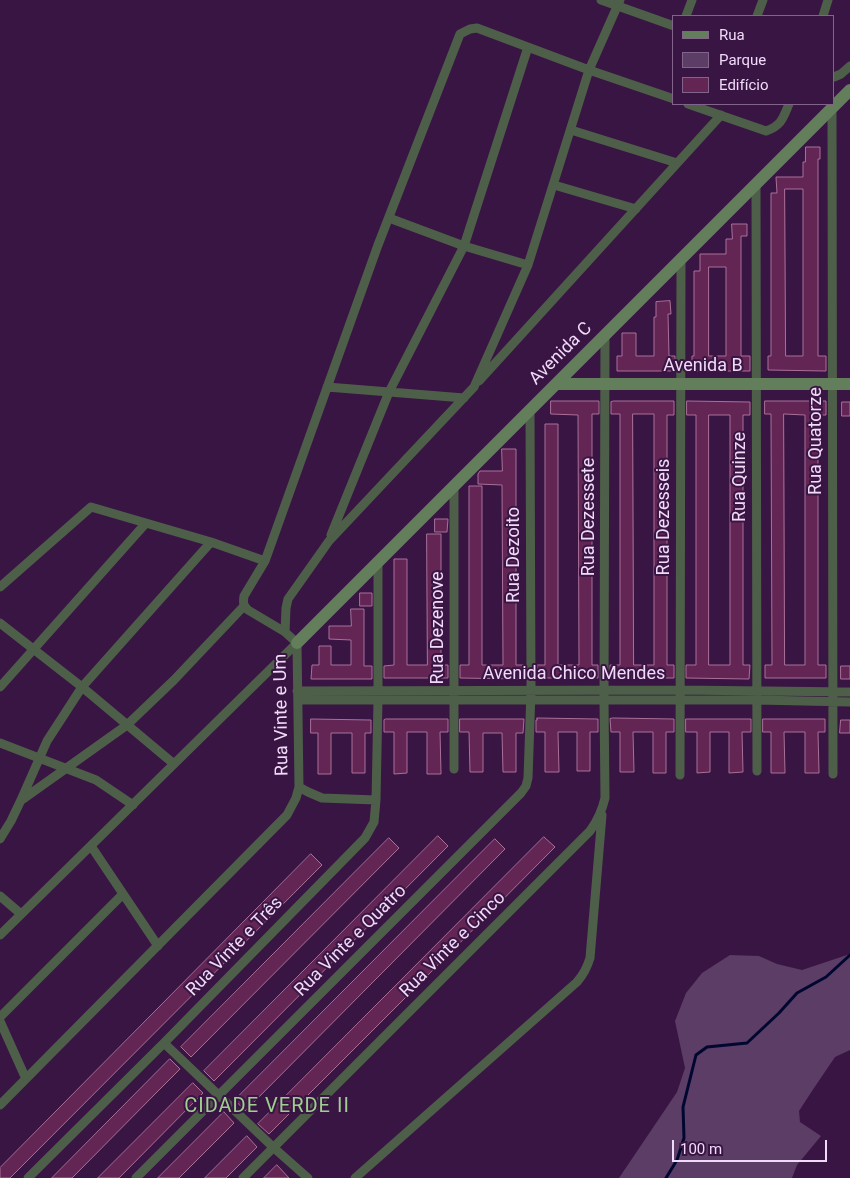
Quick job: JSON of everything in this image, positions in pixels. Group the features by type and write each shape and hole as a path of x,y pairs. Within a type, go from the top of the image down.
{"street":[{"path":"601,0 619,3 672,25"},
{"path":"686,15 692,0"},
{"path":"757,15 762,0"},
{"path":"823,15 828,0"},
{"path":"474,387 528,265 589,70 619,3"},
{"path":"0,936 297,643 285,632 248,610 244,606 244,596 265,562 389,218 460,34 470,29 478,28 589,70 672,98"},
{"path":"329,541 389,392 464,246 528,47"},
{"path":"835,77 850,66"},
{"name":"Avenida C","path":"297,643 850,90"},
{"path":"691,105 766,131 776,127 782,120 789,105"},
{"name":"Rua Quatorze","path":"832,108 833,774"},
{"path":"285,632 288,599 329,541 464,398 721,115"},
{"path":"571,130 677,163"},
{"name":"Rua Quinze","path":"756,184 757,771"},
{"path":"554,185 636,209"},
{"path":"389,218 464,246 528,265"},
{"name":"Rua Dezesseis","path":"680,775 681,259"},
{"name":"Rua Dezessete","path":"604,695 605,335"},
{"name":"Avenida B","path":"556,384 850,384"},
{"path":"327,387 464,398"},
{"name":"Rua Dezoito","path":"530,410 530,695"},
{"name":"Rua Dezenove","path":"454,486 454,769"},
{"path":"0,586 91,507 211,542 265,562"},
{"path":"0,687 146,523"},
{"path":"0,840 21,800 47,741 82,687 211,542"},
{"name":"Rua Vinte e Três","path":"28,1178 164,1043 365,838 374,822 376,800 378,562"},
{"path":"21,800 127,725 174,680 244,606"},
{"path":"2,627 34,649 82,687 174,764"},
{"name":"Rua Vinte e Um","path":"297,643 299,787"},
{"name":"Avenida Chico Mendes","path":"298,695 833,696 850,692"},
{"name":"Rua Vinte e Quatro","path":"136,1178 521,793 526,786 528,778 530,695"},
{"name":"Rua Vinte e Cinco","path":"243,1178 597,822 603,810 605,798 604,695"},
{"name":"Avenida Chico Mendes","path":"833,696 850,702"},
{"path":"0,743 96,780 133,805"},
{"path":"0,1105 287,815 296,798 299,787 322,798 376,800"},
{"path":"355,1178 583,975 588,967 590,958 603,810"},
{"path":"91,846 158,946"},
{"path":"26,1079 0,1019 123,894"},
{"path":"0,896 22,914"},
{"path":"164,1043 218,1096 308,1178"}],"green space":[{"path":"850,954 850,1050 835,1057 799,1111 800,1122 821,1136 797,1165 792,1178 619,1178 677,1092 685,1068 675,1021 686,993 702,973 730,955 759,956 777,964 802,970"}],"building":[{"path":"806,147 820,147 820,159 818,159 818,356 826,356 826,371 768,370 768,356 771,356 771,193 777,193 776,177 803,177 803,162 805,162","holes":["785,189 803,189 803,356 786,356"]},
{"path":"732,224 747,224 747,236 741,236 741,356 750,356 750,371 692,371 692,356 694,356 694,271 700,271 700,254 726,254 726,239 732,239","holes":["709,267 726,267 726,356 709,356"]},
{"path":"670,301 671,314 668,314 669,356 675,356 675,371 617,371 617,356 622,356 622,333 636,333 636,356 654,356 656,302"},
{"path":"551,401 599,401 599,414 592,414 592,665 598,665 598,678 537,678 537,665 545,665 545,424 558,424 558,665 579,665 578,415 551,414"},
{"path":"674,401 674,415 667,415 667,665 674,665 674,678 610,678 610,665 620,665 620,414 611,414 611,402","holes":["633,414 654,414 654,665 634,665"]},
{"path":"687,401 750,402 750,415 743,415 743,665 750,665 749,679 686,678 686,665 696,665 696,415 687,415","holes":["709,415 730,415 730,665 709,665"]},
{"path":"765,401 826,401 826,415 818,415 818,665 826,665 826,678 765,678 765,665 772,665 771,414 765,414","holes":["784,414 805,415 805,665 785,665"]},
{"path":"842,402 850,402 850,416 842,416"},
{"path":"502,449 516,449 516,665 525,665 525,678 460,678 460,665 469,665 469,486 482,486 482,665 503,665 502,485 478,484 478,474 480,471 502,471"},
{"path":"435,519 448,519 447,532 435,532"},
{"path":"427,534 441,534 441,665 448,665 448,678 384,678 384,666 394,665 394,559 407,559 407,665 427,665"},
{"path":"360,593 372,593 372,606 360,606"},
{"path":"351,609 364,609 364,666 372,666 372,679 311,679 312,665 319,665 319,646 331,646 331,665 351,665 351,640 329,639 329,626 351,626"},
{"path":"841,666 850,666 850,679 841,679"},
{"path":"537,718 598,719 598,732 590,732 590,771 577,771 577,732 558,732 559,772 545,772 545,732 536,732"},
{"path":"311,719 371,720 371,733 365,733 365,773 352,773 352,733 331,733 331,774 318,774 318,733 311,733"},
{"path":"448,719 448,732 440,732 441,774 427,774 427,732 407,732 407,773 394,774 394,732 384,732 384,720"},
{"path":"460,719 524,719 523,733 516,733 516,772 503,772 502,733 483,733 483,772 470,772 469,732 460,732"},
{"path":"610,719 674,719 674,732 666,732 666,773 653,773 653,732 633,732 634,772 620,772 620,732 611,732"},
{"path":"686,719 751,719 751,732 742,732 743,772 729,773 729,732 710,732 710,772 697,773 697,732 686,732"},
{"path":"763,719 825,719 825,732 818,732 819,773 805,773 805,732 784,732 785,773 771,773 771,732 763,732"},
{"path":"841,720 850,720 850,733 840,733"},
{"path":"438,836 448,846 214,1081 204,1071"},
{"path":"544,837 555,847 419,984 269,1134 258,1124"},
{"path":"389,838 399,848 191,1057 181,1047"},
{"path":"495,839 505,849 245,1111 235,1100"},
{"path":"311,854 322,865 10,1178 0,1178 0,1168"},
{"path":"170,1059 180,1069 72,1178 52,1178"},
{"path":"193,1083 203,1093 119,1178 98,1178"},
{"path":"224,1112 234,1123 179,1178 158,1178"},
{"path":"247,1136 257,1147 226,1178 205,1178"},
{"path":"277,1165 289,1178 264,1178"}],"waterway":[{"path":"666,1178 677,1160 684,1138 683,1107 696,1055 707,1047 747,1043 797,993 826,977 850,955"}],"district":[{"name":"CIDADE VERDE II","path":"267,1107"}]}
